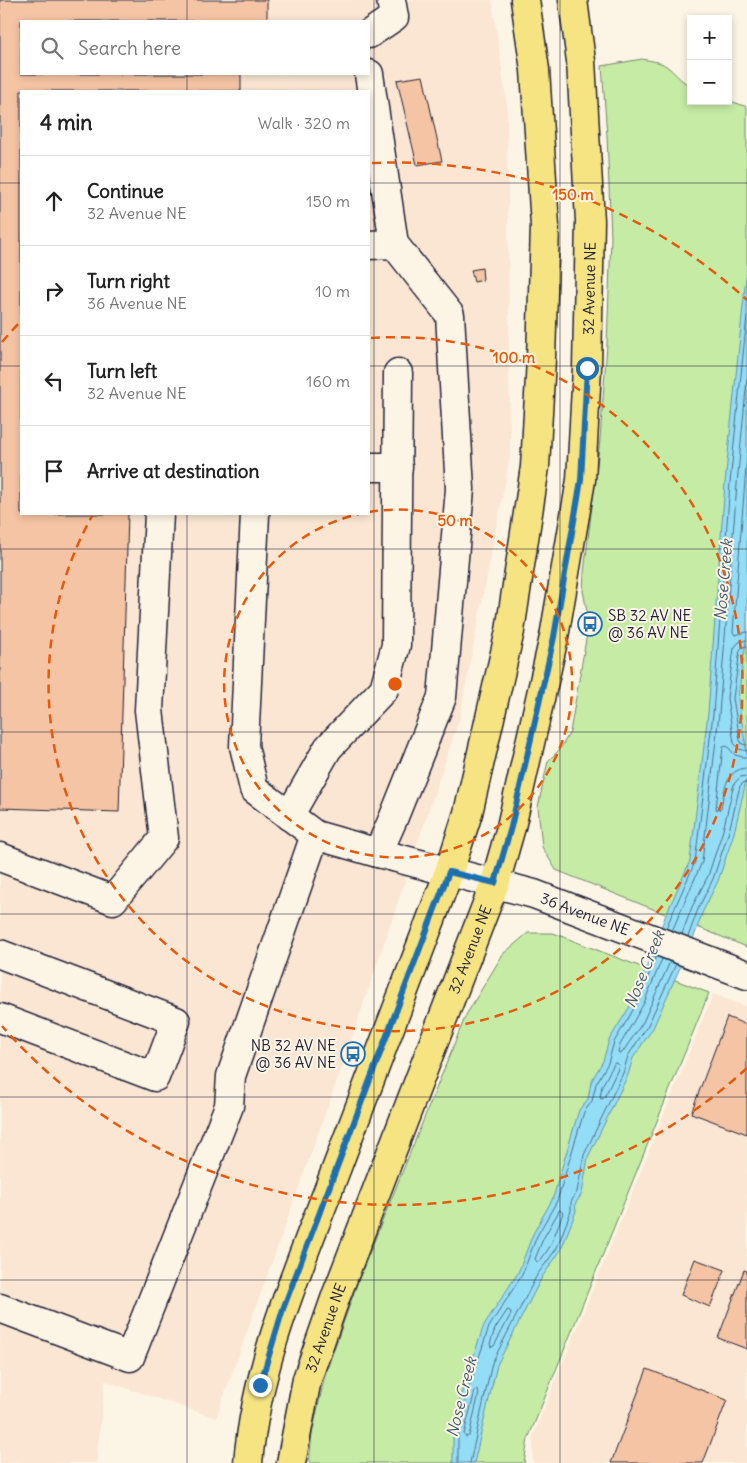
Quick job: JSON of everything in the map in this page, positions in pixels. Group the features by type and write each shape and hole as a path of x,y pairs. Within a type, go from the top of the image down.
{"main road":[{"path":"248,1463 249,1444 260,1385 283,1309 449,872 468,813 510,631 535,467 545,226 535,70 525,0"},
{"name":"32 Avenue NE","path":"291,1463 307,1379 336,1296 495,883 511,827 554,637 581,480 587,368 590,221 581,61 573,0"}],"street":[{"path":"370,33 398,6"},
{"path":"369,75 381,245 450,315 460,488 442,697 394,819 378,853"},
{"path":"289,816 328,748 384,689 396,645 398,373"},
{"path":"370,467 398,467"},
{"path":"0,857 113,900 164,838 149,710 159,515"},
{"path":"0,1308 130,1357 229,1106 232,1076 315,836 254,790 244,746 254,515"},
{"name":"36 Avenue NE","path":"315,836 534,894 741,972"},
{"path":"0,954 176,1021 155,1077 0,1018"}],"shaded area":[{"path":"0,0 492,0 507,105 510,457 459,720 348,1050 216,1418 105,1381 96,1463 0,1463"},
{"path":"713,994 747,1007 747,1463 533,1463 533,1436"}],"green space":[{"path":"642,59 658,62 664,64 687,84 687,105 732,105 732,101 747,107 747,947 556,870 542,847 538,807 548,761 560,749 570,732 589,622 583,591 584,572 600,440 607,344 611,238 602,66"},
{"path":"528,933 553,933 709,993 528,1439 524,1463 309,1463 312,1434 325,1375 358,1281 466,1015 503,954"}],"water":[{"name":"Nose Creek","path":"747,267 747,634 738,698 747,754 747,777 734,833 718,881 703,911 695,934 653,1028 633,1058 628,1075 588,1157 582,1194 575,1204 576,1211 561,1250 542,1277 497,1365 474,1463 453,1463 453,1433 461,1394 484,1325 518,1273 533,1234 553,1198 579,1110 588,1099 591,1082 603,1061 609,1040 635,998 665,917 690,861 708,713 725,483"}],"building":[{"path":"0,0 267,0 267,20 20,20 20,75 241,75 241,90 20,90 20,515 128,515 119,812 0,808"},
{"path":"423,76 442,161 417,165 397,80"},
{"path":"482,268 483,280 474,282 471,270"},
{"path":"727,1017 747,1025 747,1134 691,1113"},
{"path":"695,1259 725,1270 710,1307 681,1295"},
{"path":"744,1270 747,1271 747,1349 718,1338"},
{"path":"647,1369 727,1400 703,1463 611,1463"}],"place":[{"name":"SB 32 AV NE @ 36 AV NE","path":"590,624"},
{"name":"NB 32 AV NE @ 36 AV NE","path":"353,1054"}],"route":[{"path":"260,1385 283,1309 449,872 495,883 511,827 554,637 581,480 587,368"}]}
